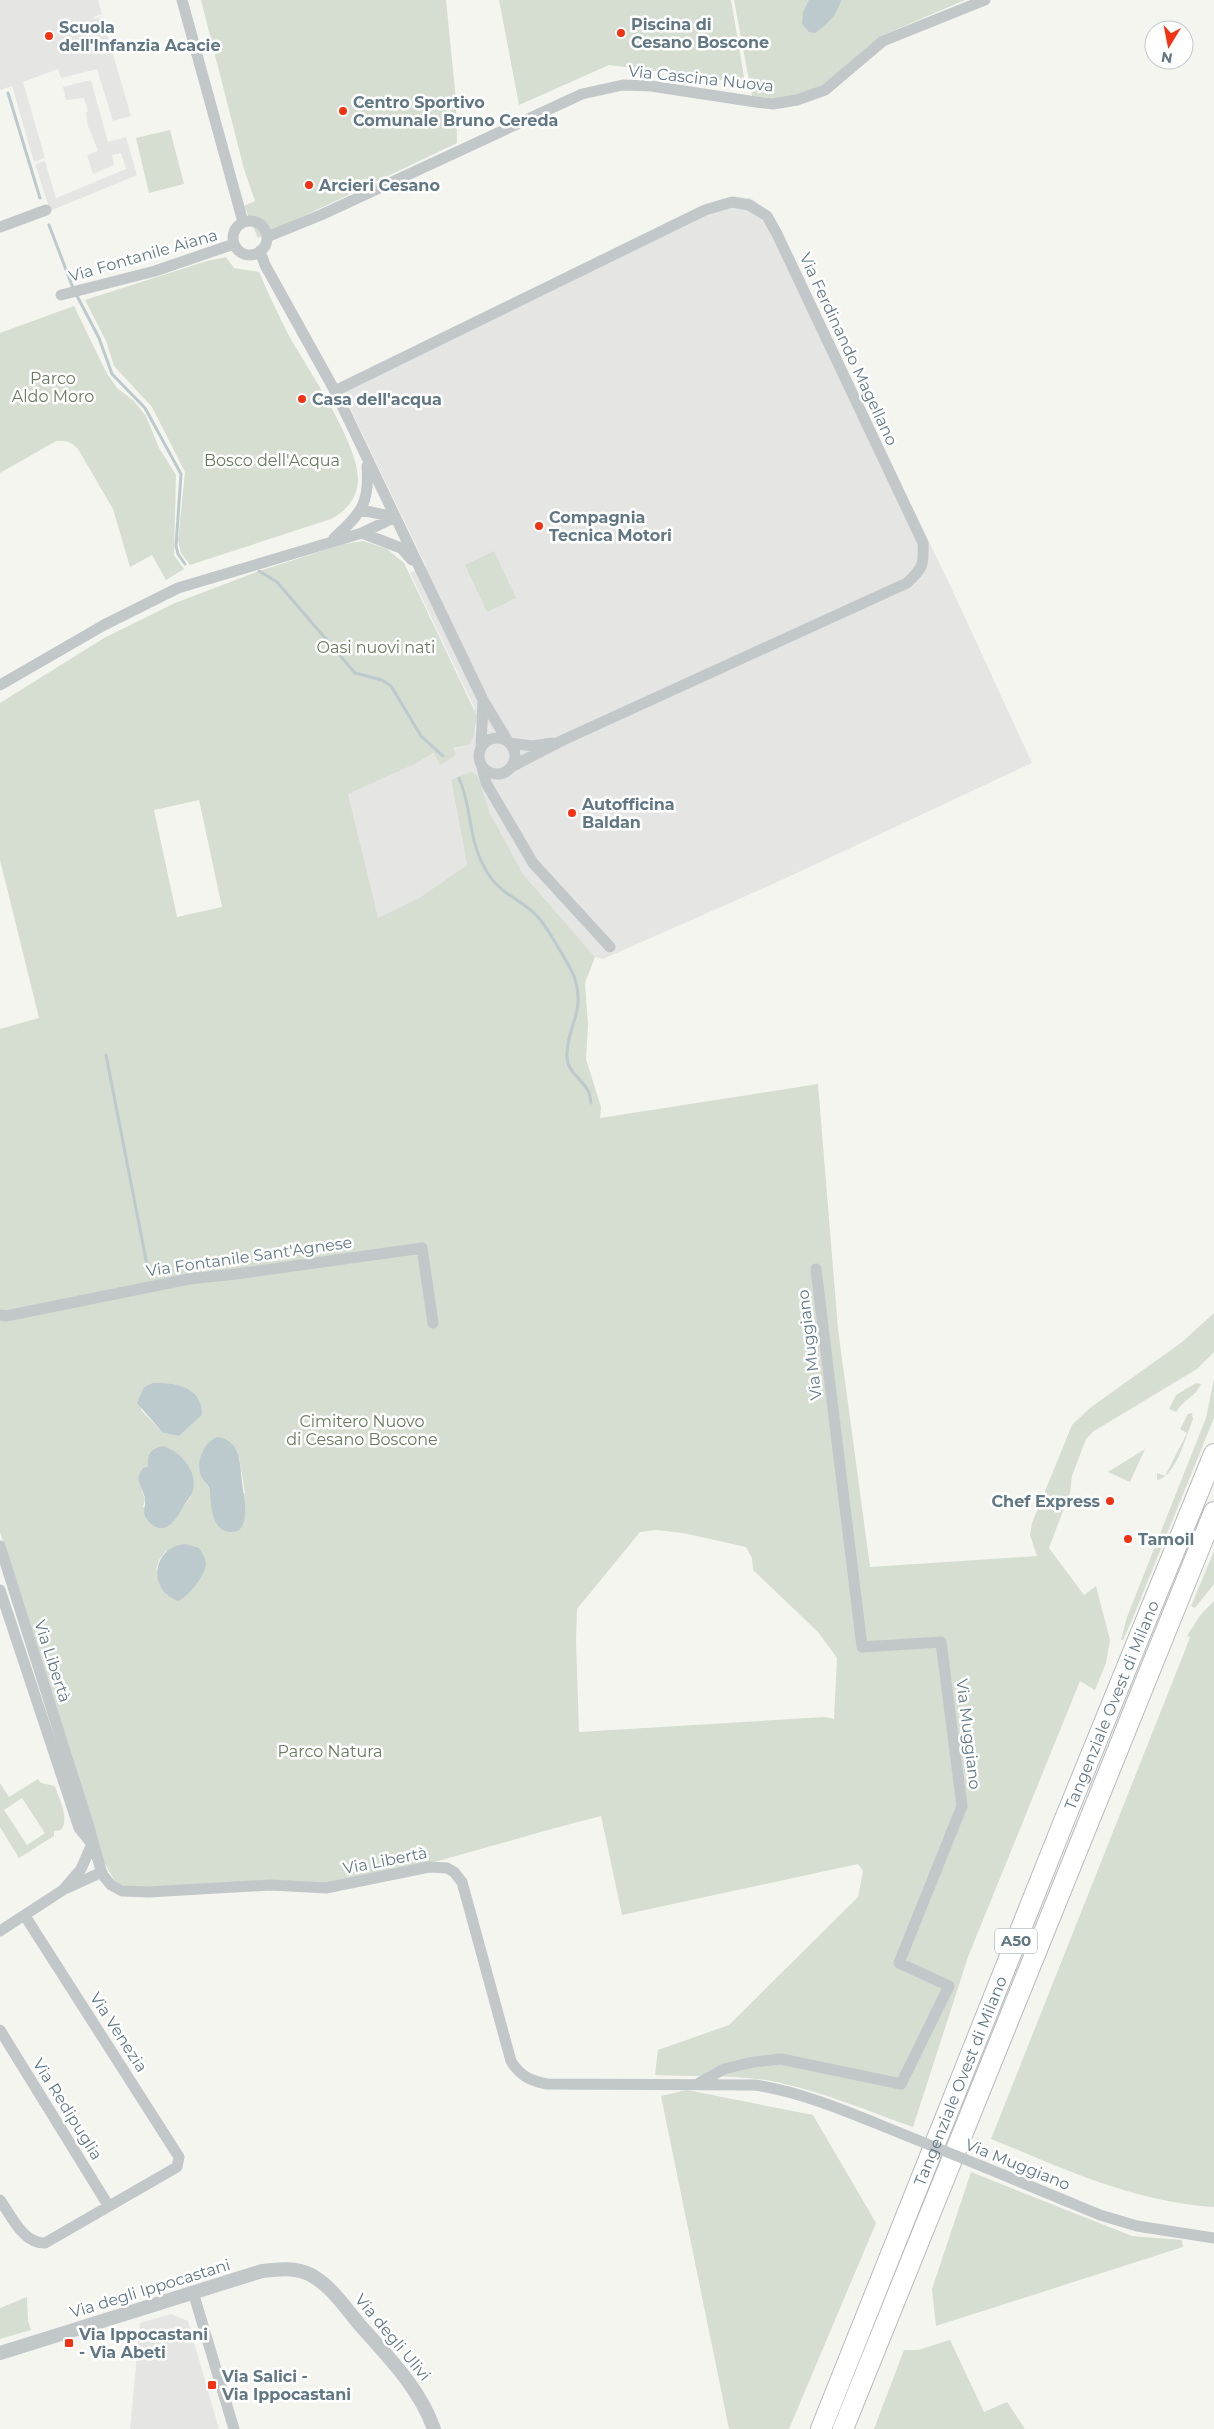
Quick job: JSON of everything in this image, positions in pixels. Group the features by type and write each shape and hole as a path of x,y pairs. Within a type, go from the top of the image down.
{"highway":[{"name":"Tangenziale Ovest di Milano","path":"821,2429 1060,1830 1214,1454"},
{"name":"Tangenziale Ovest di Milano","path":"843,2429 1214,1512"}],"street":[{"path":"182,0 243,222"},
{"name":"Via Cascina Nuova","path":"267,237 321,215 582,94 623,85 651,86 773,104 797,100 825,90 884,41 986,0"},
{"name":"Via Ferdinando Magellano","path":"335,391 705,210 732,202 749,205 767,216 922,543 924,562 919,572 907,583 561,742 507,770"},
{"path":"0,227 46,210"},
{"path":"254,221 259,223 267,237 264,248 260,251 246,254 234,244 235,229 243,222 254,221"},
{"name":"Via Fontanile Aiana","path":"61,295 155,271 234,244"},
{"path":"260,251 266,266 335,391 483,700 514,752 507,770 498,785 498,801"},
{"path":"331,541 353,522 361,510 366,498 368,484 367,459"},
{"path":"361,510 395,517"},
{"path":"0,685 104,625 178,588 362,532 395,517"},
{"path":"362,532 401,548 419,568"},
{"path":"483,700 481,747 478,757 486,783 533,864 610,947"},
{"path":"481,747 494,738 509,742"},
{"name":"Via Ferdinando Magellano","path":"509,742 533,746 561,742"},
{"path":"482,767 491,773 507,770"},
{"name":"Via Fontanile Sant'Agnese","path":"2,1317 216,1275 236,1274 422,1248 433,1323"},
{"name":"Via Muggiano","path":"698,2084 724,2069 753,2062 781,2059 901,2084 949,1986 899,1963 962,1806 941,1642 862,1647 816,1269"},
{"name":"Via Libertà","path":"0,1546 88,1824 92,1844 102,1872 111,1885 122,1891 149,1892 271,1885 326,1888 428,1866 447,1868 454,1872 462,1882 507,2050 516,2069 532,2081 548,2084 653,2084"},
{"name":"Via Libertà","path":"0,1590 79,1828 92,1844"},
{"path":"63,1890 81,1869 92,1844"},
{"path":"0,1931 63,1890 102,1872"},
{"name":"Via Venezia","path":"25,1916 179,2157 177,2166 108,2205"},
{"name":"Via Redipuglia","path":"0,2030 108,2205"},
{"name":"Via Muggiano","path":"653,2084 755,2085 785,2090 827,2104 1110,2218 1138,2226 1214,2238"},
{"path":"0,2200 24,2234 32,2241 45,2243 108,2205"},
{"name":"Via degli Ippocastani","path":"0,2353 193,2292 273,2270 293,2269 312,2276"},
{"name":"Via degli Ulivi","path":"312,2276 338,2298 403,2375 418,2394 434,2429"},
{"path":"193,2292 234,2429"}],"shaded area":[{"name":"Scuola dell'Infanzia Acacie","path":"0,0 98,0 102,14 93,19 102,17 131,116 113,121 97,69 61,78 58,69 23,82 45,158 34,162 12,86 0,90"},
{"path":"809,0 841,0 831,19 815,33 809,32 802,24 803,12"},
{"path":"91,80 108,142 126,137 137,175 50,211 35,164 45,161 56,198 126,169 121,153 112,155 114,165 93,174 87,155 98,151 88,126 86,113 88,111 84,98 66,100 63,87"},
{"path":"731,197 751,198 770,213 950,585 1032,763 782,880 603,959 595,957 523,874 490,813 478,779 451,781 467,865 419,898 378,919 347,794 435,753 469,745 477,727 474,707 410,573 426,566 338,383 712,202"},
{"path":"152,1383 178,1385 193,1392 198,1398 202,1415 179,1436 163,1433 137,1403 144,1387"},
{"path":"217,1437 231,1443 240,1461 245,1512 242,1526 238,1531 224,1531 219,1527 213,1516 210,1490 199,1470 202,1453 208,1444"},
{"path":"163,1446 176,1452 181,1457 190,1469 194,1483 191,1495 172,1523 163,1528 157,1528 146,1518 144,1513 145,1499 138,1477 143,1468 148,1467 148,1459 152,1450"},
{"path":"185,1544 199,1548 206,1563 196,1585 178,1601 168,1596 161,1588 157,1570 160,1560 166,1553 174,1547"},
{"path":"171,2314 188,2321 219,2429 130,2429 140,2323"}],"green space":[{"name":"Centro Sportivo Comunale Bruno Cereda","path":"201,0 446,0 456,100 457,143 258,238 244,206 255,201 244,169"},
{"name":"Piscina di Cesano Boscone","path":"499,0 731,0 745,83 609,65 519,105"},
{"path":"734,0 965,0 881,36 824,84 795,97 777,99 752,96"},
{"path":"170,130 184,184 149,193 136,138"},
{"name":"Bosco dell'Acqua","path":"226,257 234,268 259,272 288,334 342,428 351,448 358,481 350,504 331,519 190,565 181,553 178,541 185,472 152,407 114,366 106,341 85,300 207,261"},
{"name":"Parco Aldo Moro","path":"74,306 106,372 117,388 134,401 146,416 159,448 176,475 174,555 184,569 166,580 152,555 130,567 113,509 78,449 73,445 66,441 56,441 0,473 0,333"},
{"path":"364,541 387,549 404,563 477,716 474,735 469,745 453,748 456,755 440,765 434,753 417,763 348,794 378,918 419,898 467,865 451,780 471,772 477,775 490,813 523,874 595,957 585,983 588,1025 586,1059 601,1107 600,1118 818,1084 838,1329 870,1567 1037,1556 1030,1535 1032,1523 1072,1425 1090,1408 1182,1342 1214,1313 1214,1352 1197,1369 1094,1431 1086,1439 1072,1476 1070,1493 1049,1548 1084,1595 1096,1586 1110,1640 1106,1663 1095,1690 1080,1681 968,1957 913,2127 831,2097 781,2083 734,2077 655,2075 658,2050 729,2025 858,1897 863,1871 858,1864 622,1915 601,1816 425,1864 353,1879 317,1884 129,1888 115,1881 99,1854 0,1532 0,1029 39,1018 0,860 0,703 104,638 175,603 259,571 344,544","holes":["199,800 222,907 177,917 154,810","152,1383 162,1383 202,1415 179,1436 163,1433 141,1410 144,1387","163,1446 191,1497 185,1505 143,1507 145,1500 138,1477 148,1467 150,1453","202,1455 239,1457 245,1493 211,1493 199,1469","656,1530 683,1533 746,1547 752,1558 753,1570 818,1632 837,1658 834,1719 825,1717 579,1732 576,1641 577,1609 640,1532","166,1551 205,1569 187,1594 156,1570 159,1560"]},
{"path":"494,551 516,598 487,612 465,565"},
{"path":"1214,1379 1214,1418 1132,1620 1123,1640 1121,1640 1127,1617 1206,1418"},
{"path":"1196,1383 1201,1384 1176,1412 1169,1409 1176,1395"},
{"path":"1192,1413 1193,1419 1180,1455 1170,1472 1165,1476 1187,1433 1180,1429 1188,1414"},
{"path":"1145,1449 1130,1482 1108,1472"},
{"path":"1157,1473 1164,1477 1157,1480"},
{"path":"1214,1551 1214,1584 1195,1608 1191,1606"},
{"path":"1214,1601 1214,2207 1184,2204 1127,2191 1073,2172 991,2139 1182,1658 1190,1637 1187,1636 1201,1614"},
{"path":"38,1779 41,1783 55,1786 64,1815 61,1830 54,1831 54,1836 19,1858 0,1827 0,1783 9,1797","holes":["22,1798 45,1833 27,1845 4,1810"]},
{"path":"687,2090 813,2115 876,2223 789,2429 729,2429 661,2096"},
{"path":"971,2172 1132,2236 1182,2240 1183,2247 936,2326 932,2289"},
{"path":"27,2297 28,2321 31,2330 0,2339 0,2308"},
{"path":"950,2340 984,2412 1007,2402 1025,2429 874,2429 904,2350 918,2350"}],"waterway":[{"path":"8,93 40,198"},
{"path":"49,225 73,288"},
{"path":"76,294 99,338 112,374 145,408 181,474 176,546 178,554 185,564"},
{"path":"259,571 277,582 355,673 382,680 391,686 421,736 443,756"},
{"path":"459,778 467,803 474,840 483,865 496,884 538,917 547,929 575,979 578,1001 568,1043 567,1060 571,1069 588,1090 591,1103"},
{"path":"106,1055 147,1265"}],"place":[{"name":"Piscina di Cesano Boscone","path":"621,33"},
{"name":"Scuola dell'Infanzia Acacie","path":"49,36"},
{"name":"Centro Sportivo Comunale Bruno Cereda","path":"343,111"},
{"name":"Arcieri Cesano","path":"309,185"},
{"name":"Casa dell'acqua","path":"302,399"},
{"name":"Compagnia Tecnica Motori","path":"539,526"},
{"name":"Autofficina Baldan","path":"572,813"},
{"name":"Chef Express","path":"1110,1501"},
{"name":"Tamoil","path":"1128,1539"},
{"name":"Via Ippocastani - Via Abeti","path":"69,2343"},
{"name":"Via Salici - Via Ippocastani","path":"212,2385"}],"park label":[{"name":"Oasi nuovi nati","path":"376,647"},
{"name":"Cimitero Nuovo di Cesano Boscone","path":"362,1430"},
{"name":"Parco Natura","path":"330,1751"}]}
